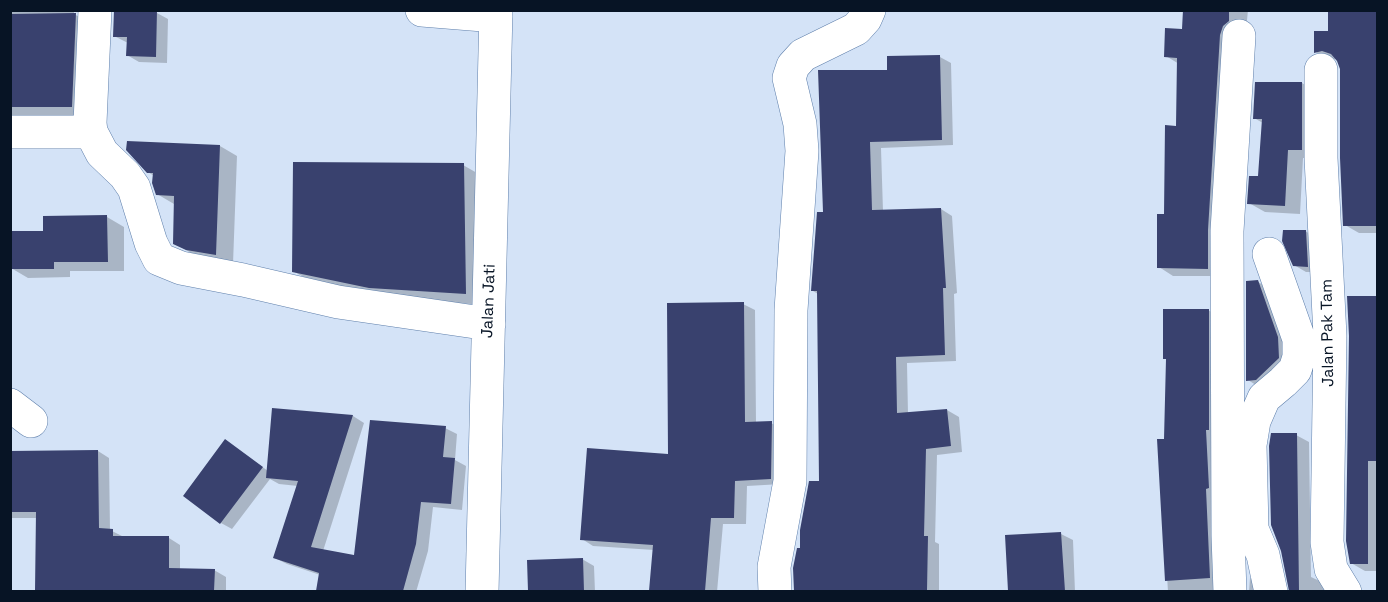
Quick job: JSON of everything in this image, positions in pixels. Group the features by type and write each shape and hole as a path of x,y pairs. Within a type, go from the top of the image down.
{"street":[{"path":"95,10 91,132 102,153 125,175 134,188 159,259 169,264 338,302 489,324"},
{"path":"422,10 496,13"},
{"path":"775,591 774,567 790,481 791,310 802,151 800,124 789,78 802,55 856,29 869,10"},
{"name":"Jalan Jati","path":"482,591 496,13"},
{"path":"1230,591 1227,231 1239,36"},
{"name":"Jalan Pak Tam","path":"1321,70 1321,158 1330,336 1327,542 1331,569 1345,591"},
{"path":"10,132 91,132"},
{"path":"1269,254 1299,339 1299,357 1295,369 1264,398 1254,421 1250,445 1251,529 1263,555 1271,591"}],"building":[{"path":"114,10 157,10 156,57 126,56 127,37 113,37"},
{"path":"1183,10 1229,10 1229,21 1223,26 1220,35 1208,230 1208,269 1157,268 1157,214 1164,214 1165,125 1176,126 1177,58 1164,57 1165,28 1182,29"},
{"path":"1328,10 1377,10 1377,226 1343,226 1340,69 1331,54 1322,51 1314,53 1314,31 1328,31"},
{"path":"76,13 72,107 10,107 10,14"},
{"path":"940,55 942,140 870,142 872,210 941,208 946,288 943,288 945,355 896,357 897,413 947,409 951,446 926,449 924,536 928,536 927,591 794,591 793,568 797,548 800,548 800,530 809,481 819,481 817,291 811,291 817,212 823,212 818,70 887,70 887,56"},
{"path":"1255,82 1302,82 1302,150 1288,150 1285,206 1247,204 1249,176 1258,176 1262,119 1253,119"},
{"path":"127,141 220,145 216,255 186,250 173,244 174,196 156,195 152,183 153,173 147,173 126,150"},
{"path":"293,162 464,163 466,294 369,288 292,272"},
{"path":"107,215 108,262 54,262 54,269 10,269 10,231 43,231 43,216"},
{"path":"1283,230 1306,230 1308,267 1293,266 1282,241"},
{"path":"1258,280 1278,337 1279,358 1256,380 1246,381 1246,281"},
{"path":"1347,296 1377,296 1377,461 1368,461 1368,564 1350,564 1346,541 1349,336"},
{"path":"744,302 745,422 772,421 771,479 735,481 734,518 711,518 705,591 649,591 653,545 580,540 587,448 668,454 667,303"},
{"path":"1163,309 1209,309 1209,430 1206,430 1209,488 1206,489 1210,578 1165,581 1157,439 1164,439 1166,359 1163,359"},
{"path":"272,408 353,415 311,547 354,555 370,420 446,426 443,457 455,458 451,504 421,502 416,544 403,591 316,591 319,573 273,558 298,481 266,478"},
{"path":"1271,433 1297,433 1299,591 1289,591 1281,551 1271,525 1269,446"},
{"path":"225,439 263,467 220,524 183,496"},
{"path":"98,450 99,528 113,529 113,536 169,536 169,568 215,569 214,591 35,591 36,512 10,512 10,451"},
{"path":"1061,532 1065,591 1008,591 1005,535"},
{"path":"583,558 584,591 528,591 527,560"}]}
